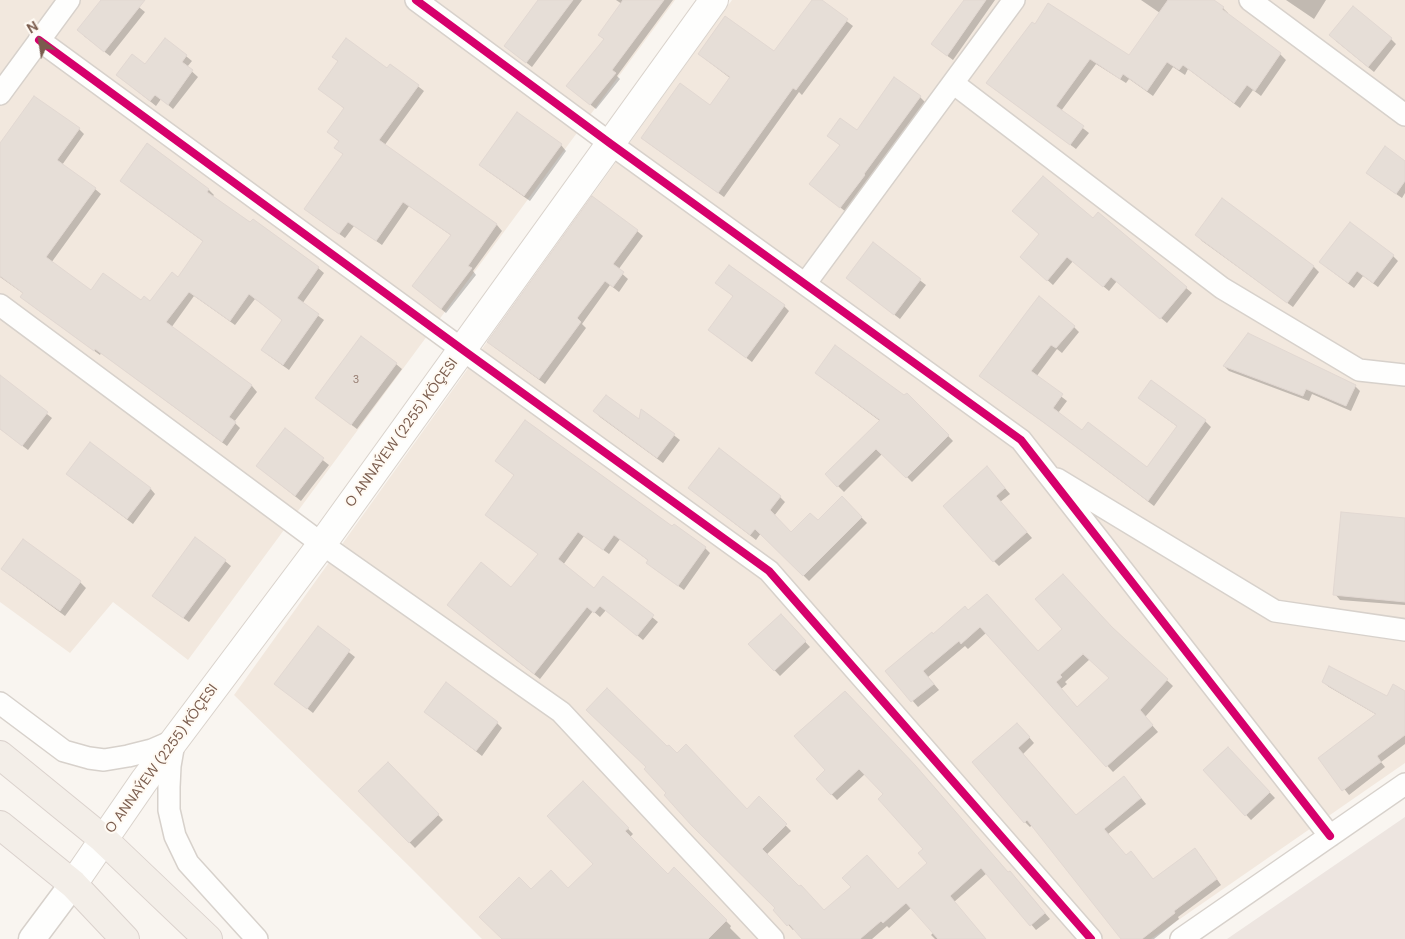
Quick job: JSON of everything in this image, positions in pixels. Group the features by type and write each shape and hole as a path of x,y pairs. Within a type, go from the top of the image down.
{"main road":[{"name":"O ANNAÝEW (2255) KÖÇESI","path":"73,884 144,781 322,544 714,0"},
{"path":"0,755 103,839 208,939"},
{"path":"0,825 73,884 126,939"}],"street":[{"path":"0,94 68,0"},
{"path":"416,0 611,144 1021,440 1330,836"},
{"path":"805,284 1014,0"},
{"path":"1250,0 1405,114"},
{"path":"39,40 769,571 1092,939"},
{"path":"953,83 1222,288 1359,370 1405,375"},
{"path":"0,305 322,544 561,712 773,939"},
{"path":"1046,473 1275,611 1405,630"},
{"path":"0,703 64,751 88,758 104,760 128,756 152,750 175,740"},
{"path":"175,740 170,766 169,787 169,810 175,836 188,863 257,939"},
{"path":"1181,939 1405,784"},
{"path":"32,939 73,884"}],"shaded area":[{"path":"0,0 675,0 188,660 113,602 70,653 0,602"},
{"path":"732,0 1405,0 1405,763 1151,939 482,939 234,695"},
{"path":"1405,817 1405,939 1227,939"}],"building":[{"path":"101,0 145,0 104,52 77,30"},
{"path":"538,0 573,0 526,63 504,46"},
{"path":"623,0 664,0 612,70 616,73 590,105 566,86 604,39 598,35"},
{"path":"812,0 822,0 848,19 796,90 793,88 718,193 641,138 680,83 710,105 730,77 698,54 725,16 774,51"},
{"path":"964,0 986,0 947,56 931,44"},
{"path":"1168,0 1214,0 1224,7 1222,9 1281,53 1255,91 1247,85 1234,103 1183,65 1179,70 1167,62 1147,91 1123,74 1120,79 1090,59 1056,106 1084,126 1070,145 986,83 1032,22 1035,24 1048,3 1129,55"},
{"path":"1353,6 1392,38 1368,67 1329,35"},
{"path":"165,38 187,55 182,62 193,70 168,105 155,95 150,101 116,75 132,54 145,64"},
{"path":"346,38 387,68 390,64 419,85 379,140 497,224 468,266 472,268 441,309 412,286 451,235 403,202 376,241 348,222 339,234 304,209 343,154 334,148 339,141 327,132 344,108 318,89 338,61 332,57"},
{"path":"894,77 921,96 840,208 809,184 840,145 827,136 840,118 857,130"},
{"path":"34,96 80,128 57,160 96,188 46,257 91,290 103,273 141,300 144,296 150,301 172,272 178,277 203,241 120,181 147,143 209,189 207,192 250,222 253,219 319,267 297,298 319,314 283,365 261,350 282,320 249,294 230,321 189,292 166,322 252,385 229,417 236,422 222,442 20,297 23,293 0,276 0,143"},
{"path":"517,112 562,144 524,196 479,165"},
{"path":"1385,146 1405,161 1405,181 1396,194 1366,173"},
{"path":"1043,176 1093,218 1098,212 1187,287 1160,319 1111,277 1103,287 1067,257 1047,281 1020,257 1039,234 1012,211"},
{"path":"592,196 638,230 613,264 624,272 613,287 605,281 577,318 581,322 539,379 487,342"},
{"path":"1222,198 1314,266 1287,303 1195,235"},
{"path":"1350,222 1394,255 1373,283 1357,271 1348,283 1319,262"},
{"path":"873,242 921,279 894,315 846,278"},
{"path":"729,265 785,305 746,358 708,330 733,296 715,283"},
{"path":"1039,296 1075,326 1056,348 1051,345 1031,371 1063,394 1053,408 1082,430 1088,422 1147,467 1177,426 1138,398 1151,380 1206,420 1148,501 979,376"},
{"path":"1248,333 1356,385 1346,406 1306,389 1303,396 1223,366"},
{"path":"361,336 397,363 351,425 315,398"},
{"path":"835,345 904,395 907,393 949,435 906,478 876,449 837,487 825,474 880,420 815,373"},
{"path":"0,375 48,412 22,446 0,429"},
{"path":"606,395 639,419 641,409 675,434 657,458 593,411"},
{"path":"525,420 672,526 674,524 706,547 678,586 646,563 648,560 614,535 603,550 578,532 558,559 594,588 603,576 654,615 637,636 600,606 594,613 587,607 534,674 447,605 481,562 511,587 538,554 485,515 514,475 495,461"},
{"path":"285,428 324,458 295,496 256,466"},
{"path":"90,442 151,488 127,519 66,474"},
{"path":"719,448 781,496 770,510 791,532 810,513 818,520 842,496 862,517 803,576 755,529 750,535 688,488"},
{"path":"987,466 1005,488 996,496 1027,532 993,562 943,506"},
{"path":"1341,512 1405,518 1405,602 1333,595"},
{"path":"195,537 226,560 183,618 152,596"},
{"path":"23,539 81,581 60,611 1,569"},
{"path":"1063,574 1112,627 1168,679 1140,710 1153,725 1106,767 980,627 961,644 959,641 923,671 934,684 911,702 885,671 932,632 933,634 965,606 968,610 987,594 1038,651 1062,629 1035,599","holes":["1083,654 1109,678 1077,707 1056,682 1062,677 1060,675"]},
{"path":"781,614 806,641 774,671 748,644"},
{"path":"318,626 350,650 307,709 274,684"},
{"path":"1329,666 1387,696 1393,684 1405,691 1405,735 1377,756 1381,762 1342,791 1318,758 1376,714 1322,682"},
{"path":"446,682 498,722 476,751 424,712"},
{"path":"607,688 667,746 669,745 677,753 686,744 747,809 759,796 787,824 762,849 799,886 801,885 824,910 851,887 842,878 867,855 898,889 927,863 918,853 923,849 878,799 883,794 859,769 831,795 816,779 825,770 794,736 845,691 915,765 1045,913 1030,926 981,868 950,896 986,939 938,939 906,903 883,923 881,921 860,939 802,939 773,910 775,908 692,826 664,795 666,793 644,769 646,767 586,710"},
{"path":"1017,723 1030,737 1018,748 1076,815 1124,776 1141,798 1104,829 1126,855 1131,851 1153,879 1195,848 1217,879 1174,911 1175,913 1142,939 1121,939 1027,820 1024,823 972,762"},
{"path":"1228,747 1270,792 1245,816 1203,770"},
{"path":"388,762 439,814 409,843 358,791"},
{"path":"583,781 629,828 625,831 668,874 674,867 727,920 708,939 502,939 479,917 519,877 531,889 551,870 568,888 593,864 547,816"}],"cycle path":[{"path":"416,0 611,144 1021,440 1330,836"},
{"path":"39,40 769,571 1091,939"}]}
